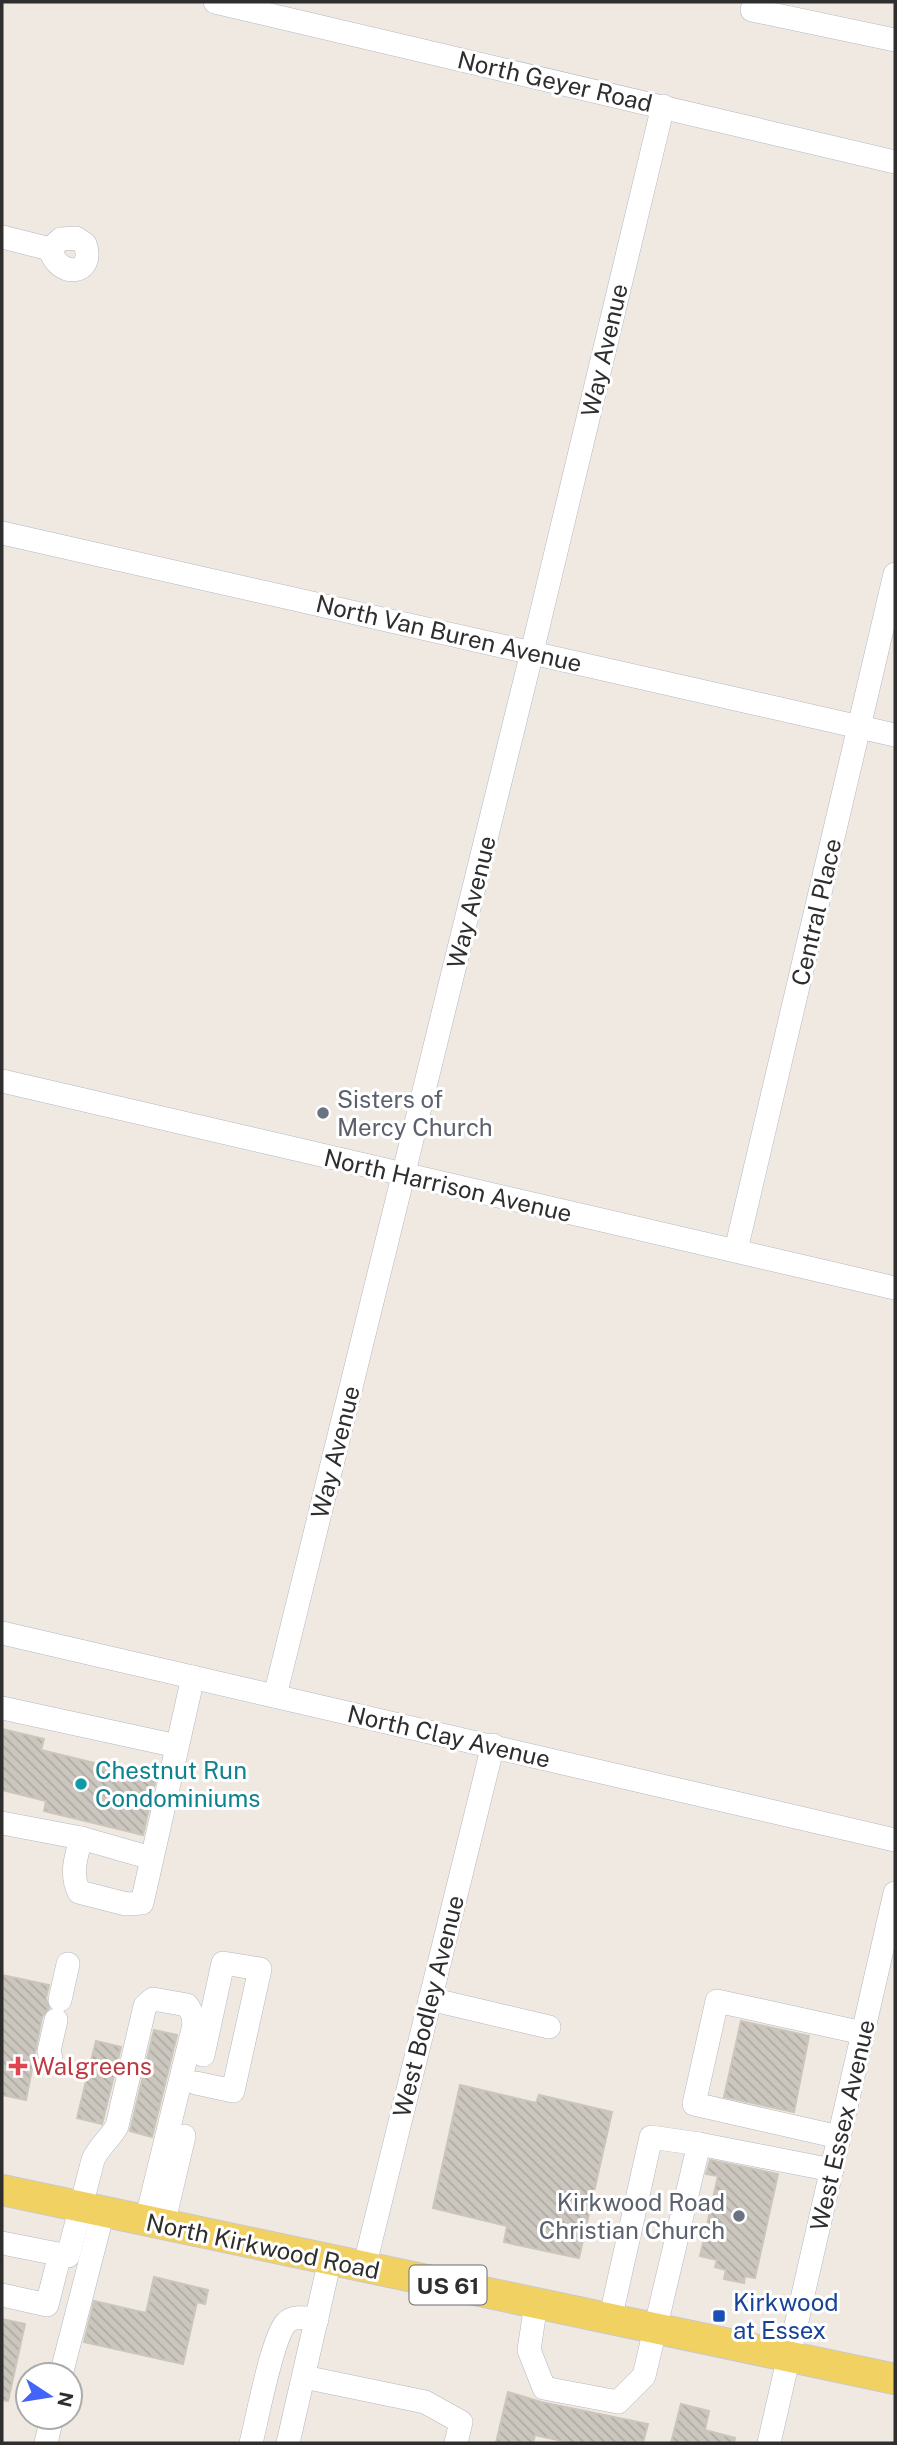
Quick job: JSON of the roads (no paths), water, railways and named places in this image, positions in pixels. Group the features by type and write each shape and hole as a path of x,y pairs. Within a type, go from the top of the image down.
{"main road":[{"name":"North Kirkwood Road","path":"2,2190 895,2379"}],"street":[{"name":"North Geyer Road","path":"215,2 291,11 895,162"},
{"path":"752,10 895,40"},
{"name":"Way Avenue","path":"275,1696 532,652 663,106"},
{"path":"2,237 50,249"},
{"name":"North Van Buren Avenue","path":"2,533 895,735"},
{"name":"Central Place","path":"736,1250 895,574"},
{"name":"North Harrison Avenue","path":"2,1081 895,1287"},
{"name":"North Clay Avenue","path":"2,1633 895,1840"},
{"path":"81,1838 73,1870 74,1882 79,1892 127,1904 142,1903 193,1677"},
{"path":"2,1708 177,1746"},
{"name":"West Bodley Avenue","path":"363,2267 494,1745"},
{"path":"2,1823 81,1838 151,1858"},
{"name":"West Essex Avenue","path":"769,2443 895,1893"},
{"path":"155,2223 196,2083 223,1963 260,1969 233,2091 196,2083"},
{"path":"51,2059 49,2051 68,1964"},
{"path":"64,2361 92,2209 93,2160 100,2146 111,2138 117,2126 145,2006 153,1999 162,1999 187,2005 194,2015 194,2025 167,2139 155,2223"},
{"path":"430,1999 549,2027"},
{"path":"839,2137 694,2104 714,2014 717,2001 863,2033"},
{"path":"610,2320 651,2137 832,2170"},
{"path":"536,2304 529,2350 544,2388 618,2402 644,2376 699,2144"},
{"path":"2,2243 68,2256 92,2209"},
{"path":"2,2295 47,2305 60,2254"},
{"path":"288,2443 330,2260"},
{"path":"251,2443 275,2343 285,2323 294,2318 317,2319"},
{"path":"303,2377 425,2402 461,2423 456,2443"}],"place":[{"name":"Sisters of Mercy Church","path":"323,1113"},
{"name":"Chestnut Run Condominiums","path":"81,1784"},
{"name":"Walgreens","path":"18,2066"},
{"name":"Kirkwood Road Christian Church","path":"739,2216"},
{"name":"Kirkwood at Essex","path":"719,2316"}]}
